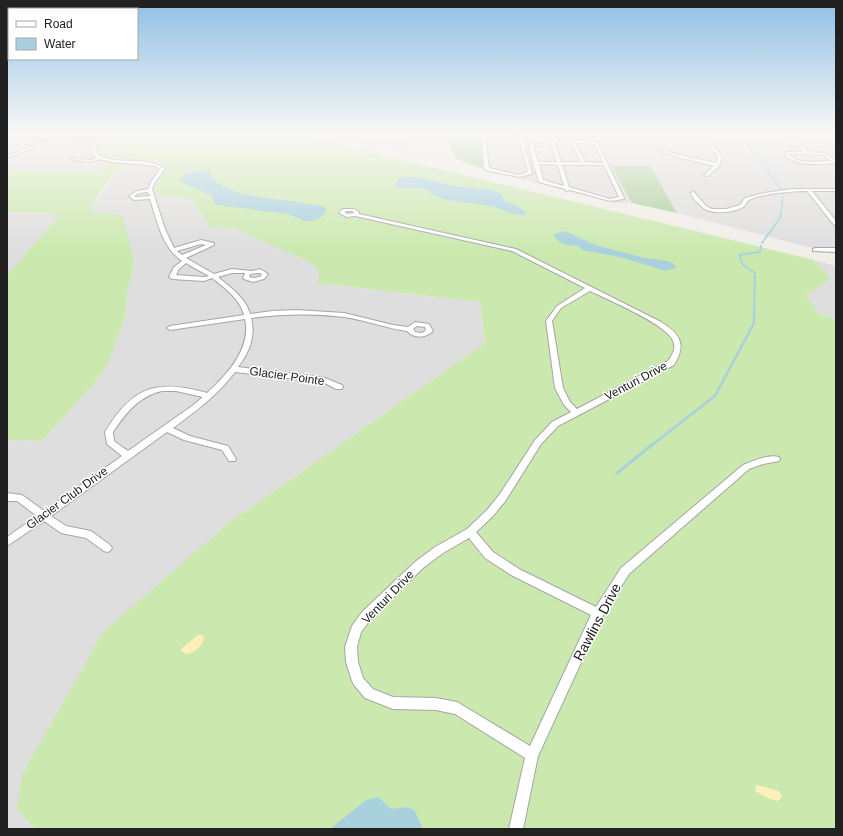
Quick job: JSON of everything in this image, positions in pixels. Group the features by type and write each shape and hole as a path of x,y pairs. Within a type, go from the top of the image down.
{"street":[{"path":"160,173 153,182 151,194 173,250 195,243 212,244 185,259 176,268 172,277 204,279 232,271 251,272"},
{"path":"506,173 519,176 530,173"},
{"path":"538,173 541,181 568,190 610,200 622,198 622,194 611,173"},
{"path":"563,173 568,190"},
{"path":"692,193 704,207 711,210 726,211 742,206 747,199 754,196 792,190 836,190"},
{"path":"808,190 836,224"},
{"name":"Venturi Drive","path":"355,215 514,250 666,328 678,342 678,353 671,363 555,424 547,432 490,513 470,532 439,550 419,565 366,616 356,630 351,647 352,662 358,680 369,694 393,703 436,704 457,708 532,755"},
{"name":"Glacier Club Drive","path":"7,542 209,396 233,369 245,351 251,334 248,316 238,294 173,250"},
{"path":"815,250 836,250"},
{"path":"576,412 567,403 559,388 549,321 559,307 590,288"},
{"path":"170,328 272,313 332,313 393,327 410,329"},
{"name":"Glacier Pointe","path":"233,369 326,380 340,387"},
{"path":"127,455 110,442 109,432 119,416 138,397 155,390 172,387 209,396"},
{"path":"166,428 178,436 189,440 225,448 232,459"},
{"name":"Rawlins Drive","path":"516,829 532,755 598,613 625,571 746,468 762,461 776,458"},
{"path":"7,497 19,498 64,530 88,534 107,548"},
{"path":"470,532 489,555 515,572 598,613"}],"shaded area":[{"path":"116,173 162,173 160,177 157,195 191,199 209,226 234,228 312,263 319,272 318,283 480,302 485,343 230,522 17,810 35,829 7,829 7,440 42,441 96,381 109,360 126,314 127,293 88,211"},
{"path":"498,173 615,173 632,203 614,203"},
{"path":"654,173 836,173 836,254 677,213"},
{"path":"7,212 54,213 56,220 7,275"},
{"path":"814,260 836,266 836,318 819,314 806,295 830,279"}],"green space":[{"path":"7,173 115,173 109,179 89,210 123,215 134,263 127,293 126,314 109,361 96,381 42,441 7,440 7,275 56,220 54,213 7,212"},
{"path":"162,173 456,173 814,260 831,279 806,295 819,314 836,319 836,829 35,829 17,810 22,775 103,632 230,522 485,343 480,302 318,283 319,272 312,263 234,228 209,226 191,199 157,195 155,187"},
{"path":"615,173 654,173 677,213 632,203"}],"sand":[{"path":"198,635 203,635 204,638 199,647 187,654 180,651 182,648"},
{"path":"756,785 779,791 782,797 778,801 770,799 755,791"}],"water":[{"path":"210,173 210,176 221,185 242,194 325,207 327,211 321,217 312,221 305,221 288,214 217,205 214,203 212,196 178,181 184,174"},
{"path":"400,177 423,178 456,186 493,190 501,193 504,201 513,204 526,212 525,215 517,215 487,205 454,201 438,197 426,189 394,187"},
{"path":"565,231 595,245 645,258 668,261 674,264 676,268 665,271 624,258 582,250 579,246 568,245 557,240 554,234"},
{"path":"379,797 391,809 407,807 415,811 423,829 330,829 366,800"}],"waterway":[{"path":"769,173 782,190"},
{"path":"781,212 784,193"},
{"path":"762,243 780,218 781,211"},
{"path":"754,314 755,273 743,265 739,255 760,252 761,246"},
{"path":"652,445 715,396 754,323 754,314"},
{"path":"617,473 653,444"}]}
